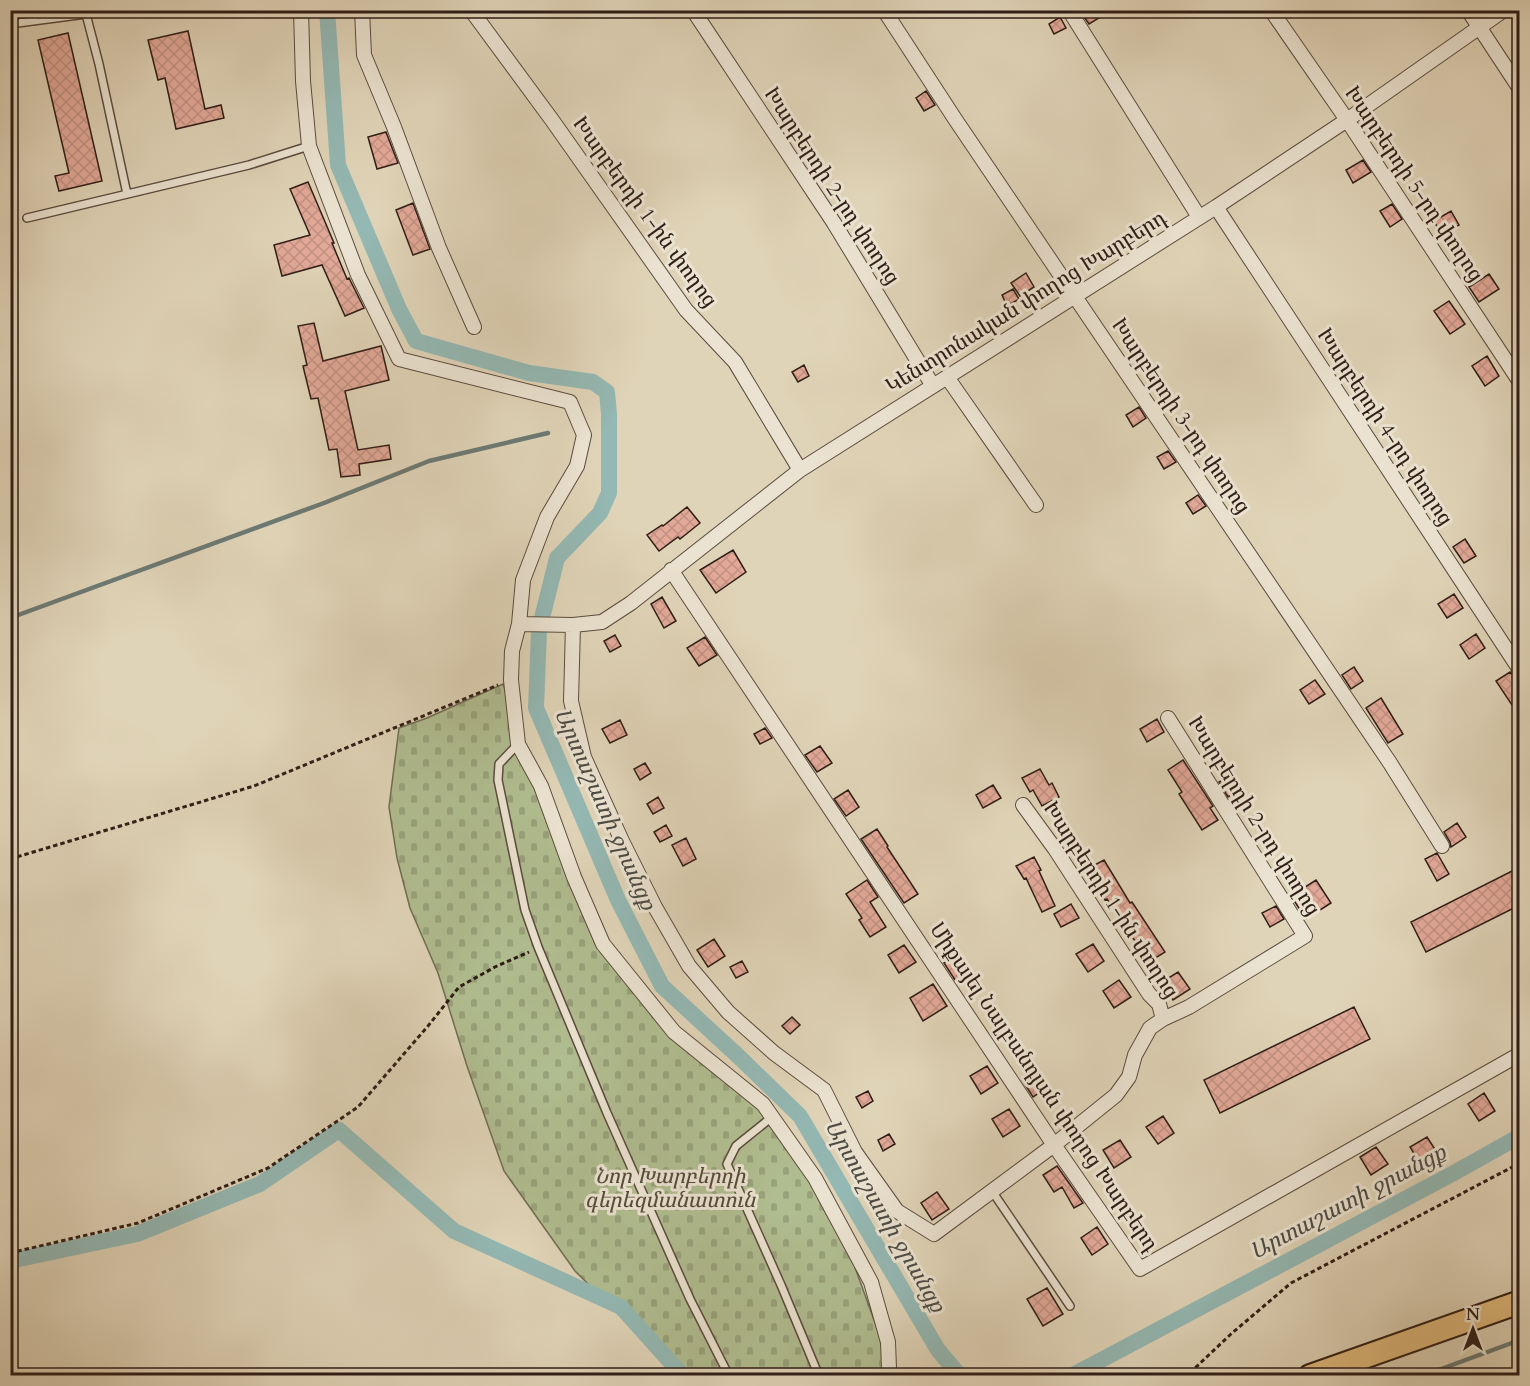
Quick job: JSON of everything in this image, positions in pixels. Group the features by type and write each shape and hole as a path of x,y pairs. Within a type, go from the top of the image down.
{"main road":[{"path":"1310,1376 1520,1302"}],"street":[{"path":"301,10 303,81 309,146 358,275 399,359 570,402 584,435 577,466 547,517 523,580 519,624 512,651 511,680 518,744 541,786 574,877 603,944 674,1032 764,1104 815,1178 871,1282 888,1342 889,1368 885,1376"},
{"path":"362,10 364,56 394,127 439,248 474,327"},
{"name":"Խարբերդի 1-ին փողոց","path":"471,10 686,310 735,362 800,470"},
{"name":"Խարբերդի 2-րդ փողոց","path":"693,10 834,223 933,386"},
{"name":"Խարբերդի 3-րդ փողոց","path":"884,10 1390,763 1442,846"},
{"path":"1069,10 1199,217"},
{"name":"Խարբերդի 5-րդ փողոց","path":"1271,10 1347,120 1520,382"},
{"path":"1468,10 1520,89"},
{"name":"Կենտրոնական փողոց Խարբերդ","path":"519,624 573,625 602,621 631,603 800,470 1216,207 1347,120 1504,10"},
{"name":"Խարբերդի 4-րդ փողոց","path":"1216,207 1520,670"},
{"path":"948,377 1036,506"},
{"name":"Միքայել Նալբանդյան փողոց Խարբերդ","path":"671,570 1054,1145 1140,1269 1520,1054"},
{"path":"573,625 571,701 584,757 651,898 689,966 728,1012 774,1053 824,1090 855,1152 897,1211 934,1234 1054,1145 1116,1095 1129,1077 1135,1055 1150,1028 1164,1019"},
{"name":"Խարբերդի 2-րդ փողոց","path":"1164,1019 1189,1007 1305,936 1168,718"},
{"name":"Խարբերդի 1-ին փողոց","path":"1023,805 1056,849 1149,994 1159,1004 1164,1019"}],"lane":[{"path":"10,24 86,14 127,194"},
{"path":"27,218 249,165 309,146"},
{"path":"518,744 499,764 498,780 525,910 538,947 607,1113 690,1299 729,1376"},
{"path":"773,1117 736,1146 727,1164 819,1376"},
{"path":"992,1191 1070,1306"}],"path":[{"path":"10,859 254,786 511,680"},
{"path":"10,1253 138,1223 268,1168 358,1107 459,987 538,947"},
{"path":"1183,1376 1194,1369 1291,1283 1520,1162"}],"green space":[{"name":"Նոր Խարբերդի գերեզմանատուն","path":"503,684 527,757 589,917 666,1031 765,1100 848,1248 887,1356 879,1375 680,1375 575,1271 504,1171 467,1066 438,973 410,908 397,858 389,807 399,728"}],"building":[{"path":"1088,10 1112,10 1089,24 1082,14"},
{"path":"1060,17 1066,28 1054,34 1049,24"},
{"path":"188,31 205,109 221,105 224,118 176,129 165,78 158,80 148,40"},
{"path":"68,33 102,181 59,191 55,176 69,173 38,40"},
{"path":"926,91 935,105 924,111 916,98"},
{"path":"386,132 398,163 377,169 368,137"},
{"path":"1363,160 1371,172 1353,183 1346,170"},
{"path":"308,182 347,279 349,278 364,308 345,316 322,265 282,276 274,245 310,235 290,189"},
{"path":"413,203 430,249 413,255 396,210"},
{"path":"1392,204 1402,219 1390,227 1380,211"},
{"path":"1451,211 1459,225 1442,235 1434,221"},
{"path":"1026,273 1034,287 1020,296 1011,283"},
{"path":"1489,274 1499,289 1479,302 1469,287"},
{"path":"1013,289 1019,299 1007,306 1002,295"},
{"path":"1449,301 1465,324 1450,334 1434,311"},
{"path":"314,323 323,361 381,346 389,380 345,391 358,450 389,445 391,459 359,464 360,475 341,477 337,449 329,450 318,398 311,399 303,366 307,365 298,326"},
{"path":"1487,356 1499,376 1485,386 1472,366"},
{"path":"804,365 809,376 798,382 792,372"},
{"path":"1139,407 1146,418 1133,427 1126,415"},
{"path":"1168,451 1176,462 1164,469 1157,457"},
{"path":"1198,495 1206,506 1193,514 1186,503"},
{"path":"687,507 700,523 680,539 678,537 659,551 647,535 663,526"},
{"path":"1465,539 1476,556 1464,563 1453,547"},
{"path":"733,550 746,572 716,593 700,570"},
{"path":"1454,594 1463,608 1447,618 1438,604"},
{"path":"662,597 676,621 664,628 651,604"},
{"path":"1476,634 1485,648 1469,659 1460,645"},
{"path":"615,635 621,646 610,652 604,641"},
{"path":"705,637 717,655 699,666 687,648"},
{"path":"1354,667 1363,681 1351,689 1342,675"},
{"path":"1510,672 1520,683 1520,717 1496,681"},
{"path":"1315,680 1325,694 1309,704 1300,690"},
{"path":"1381,698 1403,734 1388,743 1366,708"},
{"path":"1157,719 1164,732 1147,742 1140,729"},
{"path":"620,720 627,735 610,743 602,729"},
{"path":"765,728 772,738 760,744 754,734"},
{"path":"820,746 832,763 817,772 805,755"},
{"path":"1183,760 1213,806 1210,808 1218,820 1202,830 1179,794 1182,792 1168,770"},
{"path":"645,763 651,773 640,780 634,769"},
{"path":"1040,769 1049,785 1052,783 1059,797 1042,806 1033,790 1030,792 1022,778"},
{"path":"1230,776 1239,790 1228,797 1219,782"},
{"path":"993,785 1001,798 983,808 976,795"},
{"path":"848,790 859,807 846,816 834,799"},
{"path":"658,797 664,808 653,814 647,804"},
{"path":"1457,823 1466,837 1451,847 1444,832"},
{"path":"666,825 672,836 660,842 654,832"},
{"path":"877,829 918,894 904,903 861,839"},
{"path":"686,838 696,859 683,866 672,845"},
{"path":"1437,853 1449,874 1437,881 1425,859"},
{"path":"1034,857 1055,906 1042,912 1026,878 1024,879 1016,866"},
{"path":"1104,860 1130,903 1132,902 1165,952 1149,962 1107,899 1105,900 1087,869"},
{"path":"1520,867 1520,905 1426,952 1411,922"},
{"path":"867,880 878,897 870,902 886,927 870,937 859,920 862,918 846,894"},
{"path":"1316,880 1331,903 1306,919 1291,896"},
{"path":"1071,904 1079,918 1061,927 1054,914"},
{"path":"1276,906 1284,919 1270,927 1262,913"},
{"path":"714,939 725,956 708,967 697,950"},
{"path":"1093,944 1104,961 1088,972 1076,954"},
{"path":"904,945 916,962 899,973 888,955"},
{"path":"957,954 969,972 955,980 944,963"},
{"path":"742,961 748,972 736,978 730,967"},
{"path":"1178,972 1190,989 1173,1000 1162,982"},
{"path":"1119,980 1131,997 1114,1008 1103,991"},
{"path":"933,984 947,1006 923,1021 910,998"},
{"path":"1354,1007 1370,1039 1220,1113 1204,1080"},
{"path":"792,1017 800,1025 790,1034 782,1026"},
{"path":"987,1066 998,1083 981,1094 970,1076"},
{"path":"1035,1071 1047,1088 1033,1097 1022,1080"},
{"path":"868,1091 873,1101 862,1108 856,1097"},
{"path":"1484,1093 1495,1111 1479,1121 1468,1104"},
{"path":"1009,1109 1020,1126 1003,1137 992,1119"},
{"path":"1066,1109 1072,1119 1061,1126 1055,1115"},
{"path":"1163,1116 1174,1133 1158,1144 1146,1127"},
{"path":"889,1134 895,1144 883,1151 878,1140"},
{"path":"1427,1137 1438,1154 1421,1165 1410,1147"},
{"path":"1120,1140 1131,1157 1114,1168 1103,1150"},
{"path":"1376,1147 1388,1164 1371,1175 1360,1157"},
{"path":"1057,1166 1083,1203 1074,1208 1062,1187 1054,1192 1043,1175"},
{"path":"937,1192 949,1209 932,1220 921,1203"},
{"path":"1097,1227 1108,1244 1092,1255 1081,1238"},
{"path":"1047,1288 1063,1314 1043,1326 1027,1299"}],"waterway":[{"name":"Արտաշատի ջրանցք","path":"327,10 338,165 399,309 416,341 529,373 593,382 607,392 609,493 600,513 557,558 539,630 536,708 618,900 662,986 800,1116 938,1350 960,1376"},
{"path":"10,618 324,503 429,461 548,433"},
{"path":"10,1261 137,1234 260,1184 339,1130 454,1231 621,1307 683,1376"},
{"name":"Արտաշատի ջրանցք","path":"1071,1376 1520,1136"},
{"path":"1422,1376 1520,1340"}]}
